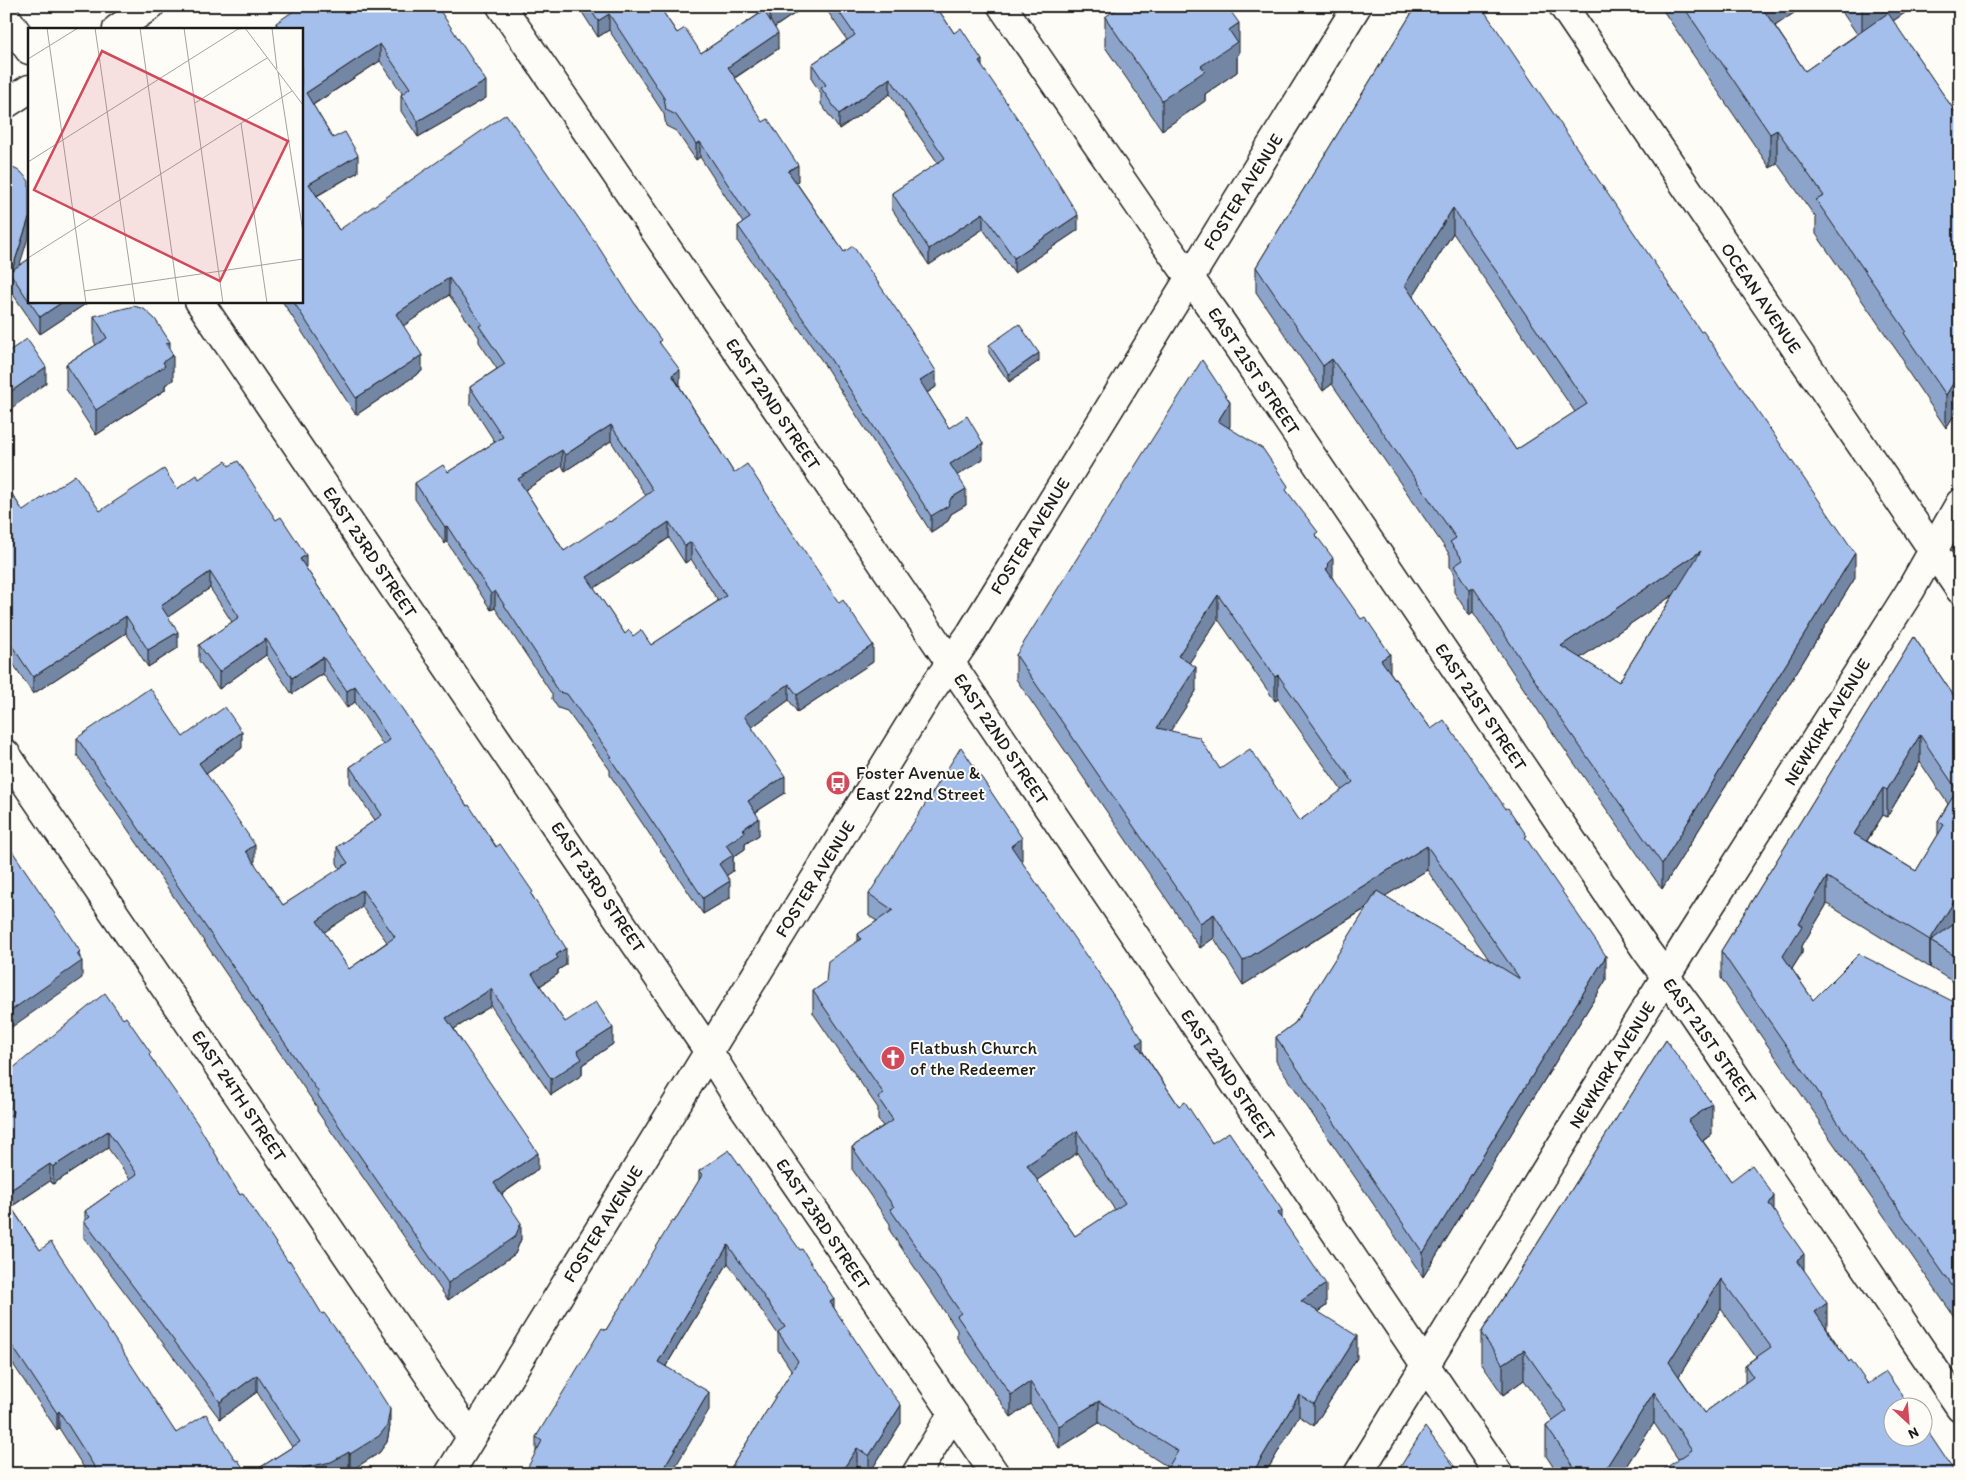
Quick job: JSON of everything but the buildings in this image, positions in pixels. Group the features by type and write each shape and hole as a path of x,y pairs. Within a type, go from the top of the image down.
{"street":[{"path":"118,28 150,6"},
{"name":"EAST 22ND STREET","path":"501,6 1499,1474"},
{"name":"EAST 21ST STREET","path":"1002,6 1190,278 1960,1407"},
{"name":"FOSTER AVENUE","path":"449,1474 923,703 971,633 1357,6"},
{"name":"OCEAN AVENUE","path":"1563,6 1960,590"},
{"path":"6,17 28,49"},
{"path":"6,104 28,90"},
{"name":"EAST 23RD STREET","path":"200,302 710,1052 740,1102 995,1474"},
{"name":"NEWKIRK AVENUE","path":"1358,1474 1910,590 1960,503"},
{"name":"EAST 24TH STREET","path":"6,754 471,1437"},
{"path":"916,1474 953,1413"}],"place":[{"name":"Foster Avenue & East 22nd Street","path":"838,783"},
{"name":"Flatbush Church of the Redeemer","path":"893,1058"}]}
